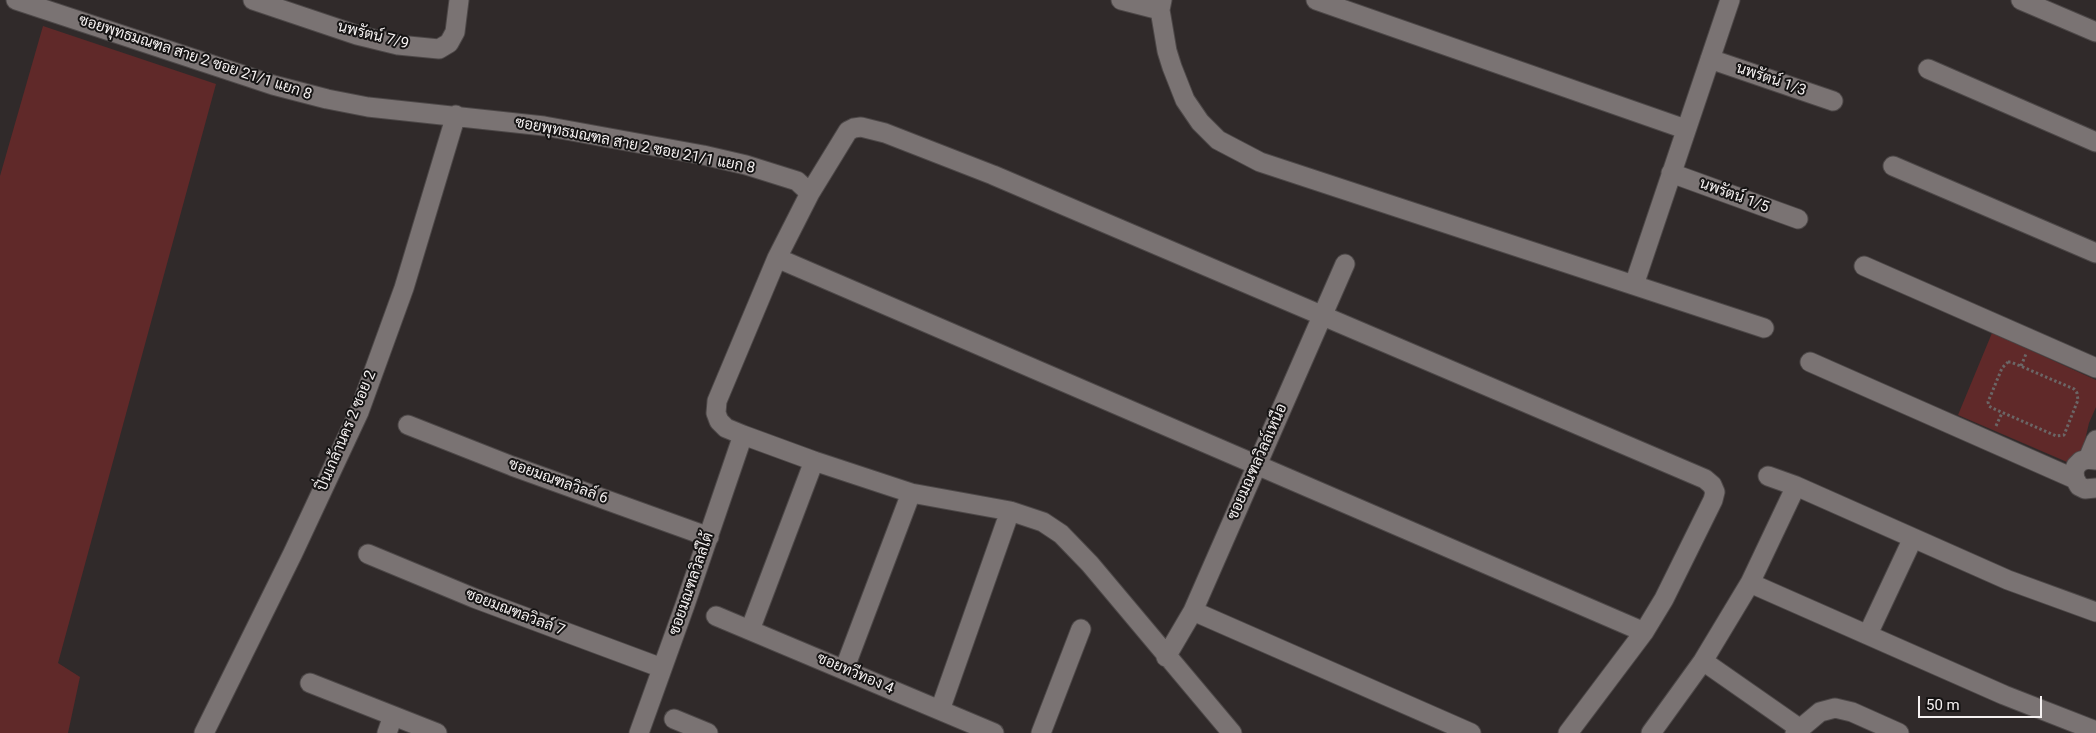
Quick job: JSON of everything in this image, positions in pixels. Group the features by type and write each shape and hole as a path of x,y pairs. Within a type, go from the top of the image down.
{"street":[{"name":"ซอยพุทธมณฑล สาย 2 ซอย 21/1 แยก 8","path":"16,0 291,90 368,107 456,115 553,127 746,165 797,180 810,193"},
{"name":"นพรัตน์ 7/9","path":"253,0 357,34 398,45 439,49 449,44 455,32 459,0"},
{"path":"1122,0 1161,5 1167,51 1185,100 1200,122 1218,140 1260,162 1764,328"},
{"path":"1316,0 1686,129"},
{"path":"1634,285 1730,0"},
{"path":"2021,0 2096,32"},
{"name":"นพรัตน์ 1/3","path":"1710,59 1833,102"},
{"path":"1928,70 2096,142"},
{"name":"ปิ่นเกล้านคร 2 ซอย 2","path":"204,733 293,553 359,412 404,288 456,115"},
{"path":"1232,733 1166,657 1090,564 1061,534 1043,522 1010,511 911,493 743,435 726,428 719,421 716,413 717,401 777,258 810,193 848,131 861,127 871,129 993,175 1705,480 1712,485 1714,492 1713,500 1664,598 1644,632 1568,733"},
{"path":"1892,166 2096,253"},
{"name":"นพรัตน์ 1/5","path":"1671,173 1798,218"},
{"path":"777,258 1644,632"},
{"name":"ซอยมณฑลวิลล์เหนือ","path":"1166,657 1193,611 1346,264"},
{"path":"1864,266 2096,368"},
{"path":"1810,362 2075,479"},
{"name":"ซอยมณฑลวิลล์ 6","path":"408,424 512,466 709,537"},
{"name":"ซอยมณฑลวิลล์ใต้","path":"639,733 709,537 743,435"},
{"path":"2096,440 2092,460 2081,461 2076,466 2075,479 2079,486 2085,489 2096,488"},
{"path":"750,630 814,461"},
{"path":"1768,476 1796,486 2008,580 2096,612"},
{"path":"1650,733 1703,661 1750,584 1796,486"},
{"path":"844,670 911,493"},
{"path":"940,710 1010,511"},
{"path":"1868,634 1913,538"},
{"name":"ซอยมณฑลวิลล์ 7","path":"368,554 474,598 662,668"},
{"path":"1750,584 2004,695 2096,731"},
{"path":"1193,611 1470,733"},
{"name":"ซอยทวีทอง 4","path":"716,616 994,733"},
{"path":"1041,733 1081,629"},
{"path":"1703,661 1797,730 1820,712 1835,708 1852,712 1899,733"},
{"path":"310,682 390,724 437,733"},
{"path":"674,719 708,733"}],"path":[{"path":"2011,362 2021,366 2074,389 2077,393 2078,400 2064,435 2056,436 1989,406 1988,402 2005,364 2011,362"}],"shaded area":[{"path":"43,26 216,84 58,663 80,677 68,733 0,733 0,176"},
{"path":"1992,333 2096,380 2096,407 2089,423 2082,453 2067,462 1958,415"}]}
